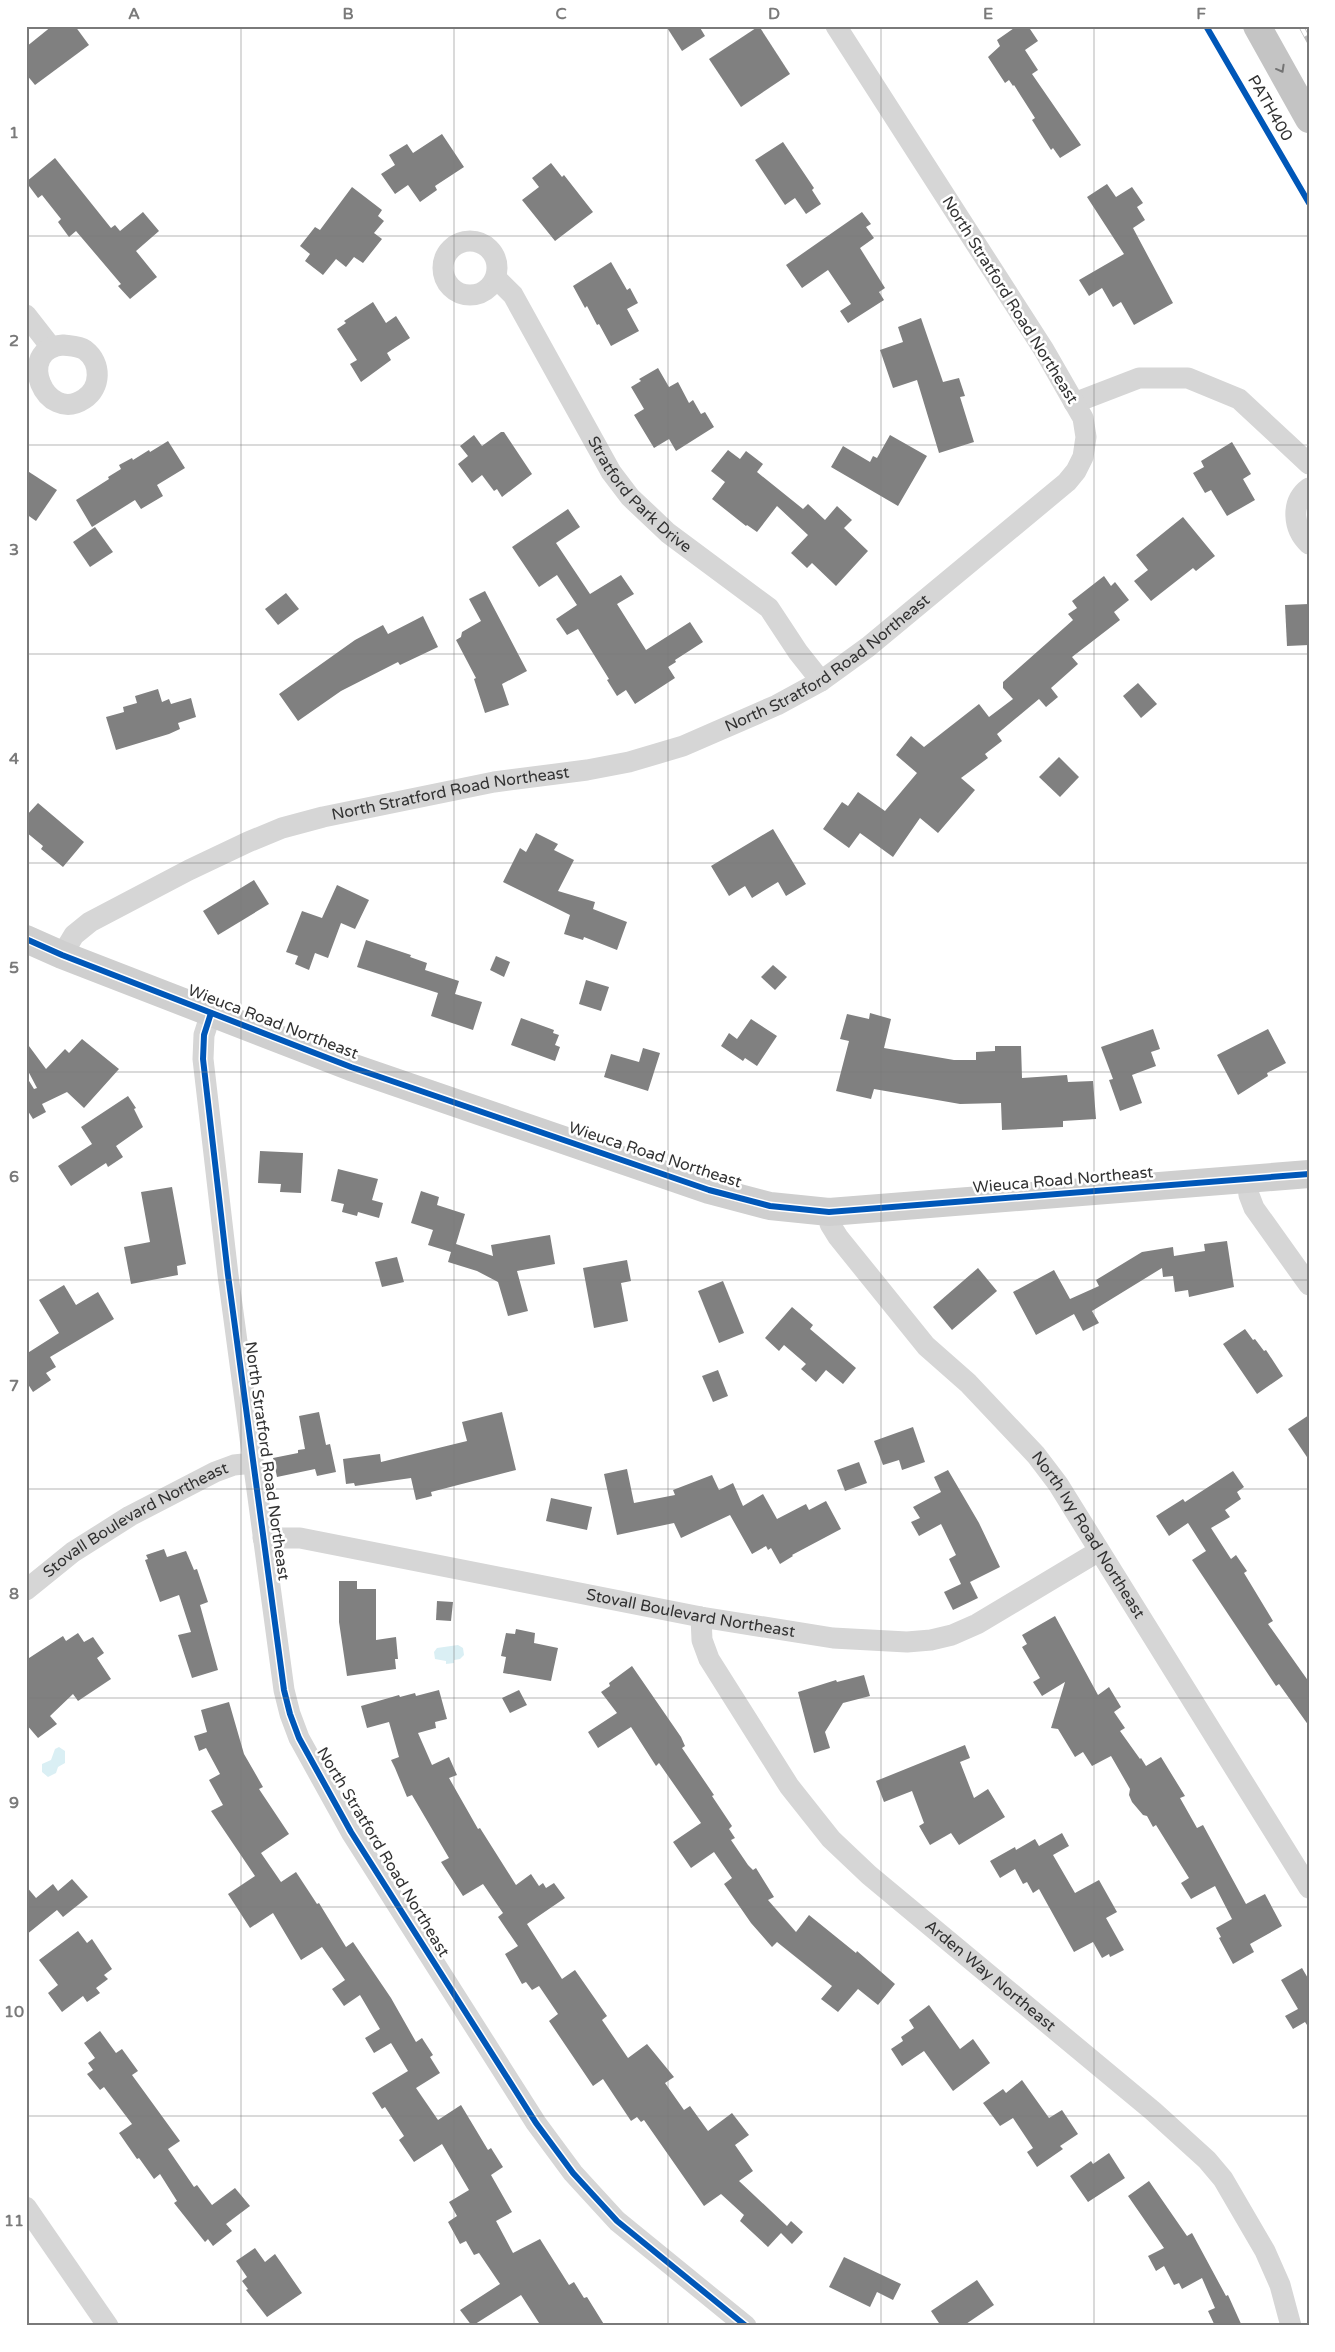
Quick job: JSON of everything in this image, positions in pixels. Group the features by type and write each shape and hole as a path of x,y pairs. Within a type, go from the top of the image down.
{"highway":[{"path":"1257,26 1309,119"}],"street":[{"name":"North Stratford Road Northeast","path":"62,955 74,935 90,922 206,862 282,828 324,817 494,782 588,770 629,762 691,742 777,705 821,681 868,647 1066,482 1076,471 1084,457 1086,438 1083,418 1039,342 836,26"},
{"name":"Stratford Park Drive","path":"496,278 514,295 611,472 630,497 668,533 768,608 798,652 821,681"},
{"path":"26,314 51,347"},
{"path":"1074,404 1139,378 1188,378 1239,399 1309,464"},
{"path":"1309,488 1299,500 1295,512 1300,534 1309,544"},
{"name":"Wieuca Road Northeast","path":"26,939 62,955 351,1067 709,1190 770,1206 829,1212 1309,1174"},
{"name":"North Stratford Road Northeast","path":"211,1013 204,1035 203,1059 228,1275 253,1464 284,1690 290,1714 300,1738 351,1832 536,2123 573,2173 617,2221 746,2326"},
{"path":"1247,1179 1249,1195 1254,1208 1309,1285"},
{"name":"North Ivy Road Northeast","path":"829,1212 830,1224 838,1237 926,1346 968,1383 1036,1455 1058,1484 1309,1888"},
{"name":"Stovall Boulevard Northeast","path":"26,1590 73,1552 130,1516 215,1472 234,1465 253,1464"},
{"name":"Stovall Boulevard Northeast","path":"263,1538 300,1538 701,1617 833,1638 907,1642 931,1640 952,1635 977,1624 1099,1551"},
{"name":"Arden Way Northeast","path":"701,1617 702,1640 710,1659 789,1786 831,1840 869,1875 1153,2111 1207,2160 1224,2179 1265,2251 1280,2285 1291,2326"},
{"path":"26,2207 108,2326"}],"shaded area":[{"path":"458,1645 463,1648 464,1655 460,1659 454,1660 454,1663 446,1664 446,1661 435,1659 434,1652 437,1648"},
{"path":"59,1747 65,1751 65,1763 58,1767 56,1773 48,1777 42,1772 42,1764 51,1760 55,1749"}],"building":[{"path":"52,26 75,26 89,45 35,85 26,74 26,47"},
{"path":"666,26 699,26 705,36 682,51"},
{"path":"759,26 790,74 741,107 709,59"},
{"path":"1017,26 1028,26 1038,41 1025,50 1038,70 1032,74 1081,145 1060,158 1053,148 1051,150 1032,120 1035,118 1014,85 1009,80 1005,83 988,57 1000,46 997,40"},
{"path":"442,134 464,167 435,186 437,190 420,202 408,185 395,194 381,174 395,165 389,155 407,144 413,153"},
{"path":"783,142 814,188 812,190 821,204 806,214 795,198 785,205 755,160"},
{"path":"55,158 111,228 115,225 120,231 143,212 159,231 136,251 157,277 130,299 118,286 121,284 76,231 69,237 58,222 61,219 42,195 38,198 26,182"},
{"path":"551,163 562,177 564,175 593,212 555,241 522,200 539,187 532,178"},
{"path":"1107,184 1116,197 1132,187 1143,203 1137,207 1145,220 1133,228 1173,303 1134,325 1121,302 1113,307 1102,288 1089,296 1079,280 1124,254 1087,197"},
{"path":"352,187 382,210 378,216 384,221 374,233 382,239 363,263 354,257 346,267 336,259 323,275 305,261 310,254 300,246 315,227 320,230"},
{"path":"862,212 871,224 866,227 874,238 860,248 885,288 879,292 884,300 848,323 840,311 851,304 828,270 802,288 786,265"},
{"path":"611,262 627,290 630,288 638,303 627,309 639,331 611,346 587,306 585,308 573,286"},
{"path":"373,302 386,323 396,316 410,338 387,353 391,360 361,382 350,364 357,360 337,329 346,323 344,321"},
{"path":"921,318 943,382 959,378 965,396 960,397 974,442 939,453 917,380 893,388 880,350 903,342 898,327"},
{"path":"658,368 669,387 678,382 689,403 693,400 701,414 705,412 714,427 676,451 669,439 654,448 634,415 644,409 631,387 641,381 639,379"},
{"path":"501,432 504,432 532,474 502,497 497,489 494,491 482,475 472,483 458,464 468,456 460,446 474,435 482,446"},
{"path":"890,435 927,456 898,506 831,467 843,446 870,462 873,456 877,458"},
{"path":"168,441 185,468 157,485 163,496 141,509 135,500 92,527 76,500 109,479 108,477 121,469 119,465 132,458 133,460 149,450 150,452"},
{"path":"1232,442 1251,474 1243,479 1255,500 1227,516 1211,490 1205,493 1193,473 1204,467 1201,461"},
{"path":"728,450 740,459 746,451 763,464 757,472 803,509 808,504 825,520 837,506 852,520 844,528 868,551 836,586 812,563 807,568 791,553 808,535 777,506 757,532 746,526 712,499 725,482 711,471"},
{"path":"26,470 57,490 36,521 26,514"},
{"path":"568,509 580,527 556,543 590,594 621,575 634,594 617,604 646,650 690,622 703,642 675,660 676,662 668,667 675,678 635,704 626,690 617,696 607,680 609,679 578,629 567,635 556,619 577,605 557,575 539,587 512,547"},
{"path":"1183,517 1215,556 1196,571 1193,568 1151,601 1134,581 1148,570 1136,555"},
{"path":"95,527 113,552 90,567 73,542"},
{"path":"1104,576 1111,586 1115,582 1129,600 1114,612 1120,620 1072,657 1078,664 1051,688 1058,697 1046,707 1039,699 997,734 1002,741 985,754 988,758 961,778 975,790 938,833 920,818 893,857 860,833 849,848 823,829 842,802 848,806 858,792 885,811 917,773 896,755 911,736 924,747 979,704 989,717 1013,699 1003,688 1003,682 1073,620 1068,614 1077,608 1072,601"},
{"path":"485,591 527,671 502,684 509,705 485,713 474,679 476,678 456,640 461,637 462,632 481,621 469,599"},
{"path":"286,593 299,609 278,625 265,609"},
{"path":"1309,604 1309,645 1287,646 1285,605"},
{"path":"423,616 438,647 400,665 398,662 341,691 298,721 279,694 355,640 383,625 388,634"},
{"path":"1138,683 1157,704 1141,718 1123,696"},
{"path":"158,689 162,702 169,699 171,704 191,698 196,717 178,723 180,729 169,734 116,750 106,717 124,712 123,707 137,703 135,696"},
{"path":"1059,757 1079,777 1060,797 1039,777"},
{"path":"38,803 84,842 63,867 41,849 43,846 26,832 26,816"},
{"path":"773,829 806,884 786,896 778,882 752,898 745,886 729,896 711,866"},
{"path":"536,833 558,844 554,850 574,860 558,891 595,902 593,909 627,922 617,950 584,937 583,940 564,934 570,915 503,882 520,848 526,852"},
{"path":"254,880 269,904 218,935 203,911"},
{"path":"337,885 369,900 355,929 341,923 328,958 315,953 309,970 295,964 298,956 286,952 302,911 322,918"},
{"path":"366,940 411,955 410,957 427,963 425,970 459,981 455,994 482,1002 473,1030 431,1016 438,993 357,967"},
{"path":"496,956 510,962 504,977 490,970"},
{"path":"773,965 787,977 775,990 761,977"},
{"path":"586,980 609,987 601,1011 579,1004"},
{"path":"870,1013 891,1019 884,1048 954,1060 976,1060 976,1052 995,1051 995,1046 1021,1046 1022,1078 1067,1075 1068,1082 1093,1081 1096,1119 1063,1121 1063,1127 1002,1130 1001,1103 960,1104 874,1089 871,1099 836,1091 849,1041 840,1039 847,1014 869,1019"},
{"path":"521,1018 554,1030 553,1033 559,1035 555,1045 560,1047 555,1061 511,1045"},
{"path":"751,1019 777,1036 757,1066 745,1058 743,1061 721,1046 729,1033 737,1039"},
{"path":"1153,1029 1160,1049 1151,1052 1156,1066 1132,1075 1142,1103 1120,1111 1109,1080 1113,1079 1101,1047"},
{"path":"1268,1029 1286,1063 1267,1073 1268,1076 1238,1095 1217,1055"},
{"path":"82,1039 119,1069 84,1108 67,1092 42,1104 46,1112 33,1119 28,1111 26,1112 26,1076 34,1089 37,1088 26,1067 26,1042 46,1069 65,1049 69,1053"},
{"path":"643,1048 660,1053 648,1091 604,1077 611,1054 639,1062"},
{"path":"128,1096 136,1108 134,1109 143,1127 116,1146 123,1157 108,1167 106,1163 71,1186 58,1166 92,1144 81,1127"},
{"path":"260,1151 303,1153 301,1193 280,1192 281,1184 258,1183"},
{"path":"338,1169 378,1179 372,1200 383,1203 379,1218 358,1212 357,1216 342,1212 344,1204 331,1201"},
{"path":"172,1187 186,1264 177,1266 178,1275 131,1284 124,1247 150,1242 141,1192"},
{"path":"421,1191 439,1197 437,1205 465,1214 456,1244 493,1256 491,1245 550,1235 555,1264 517,1271 528,1311 508,1316 498,1282 477,1271 448,1262 451,1252 428,1245 433,1230 411,1223"},
{"path":"1227,1241 1234,1287 1189,1297 1188,1290 1175,1292 1173,1276 1163,1277 1162,1268 1092,1311 1099,1323 1083,1331 1074,1314 1036,1335 1013,1292 1054,1270 1070,1299 1099,1286 1096,1280 1142,1252 1173,1247 1174,1256 1205,1251 1204,1244"},
{"path":"397,1257 404,1282 382,1287 375,1262"},
{"path":"627,1260 631,1281 621,1283 628,1321 594,1328 583,1268"},
{"path":"978,1268 997,1291 952,1330 933,1307"},
{"path":"723,1281 744,1333 719,1343 698,1291"},
{"path":"64,1285 76,1305 98,1292 114,1319 50,1357 56,1367 46,1373 51,1380 33,1392 26,1381 26,1354 59,1333 39,1300"},
{"path":"792,1307 813,1325 810,1329 856,1368 843,1384 826,1370 816,1382 801,1369 806,1364 784,1345 779,1351 765,1338"},
{"path":"1245,1329 1264,1351 1266,1350 1283,1376 1257,1394 1223,1344"},
{"path":"718,1370 728,1396 713,1402 702,1376"},
{"path":"319,1412 326,1445 330,1444 336,1472 317,1476 315,1469 277,1477 273,1458 298,1453 298,1450 305,1449 299,1416"},
{"path":"502,1412 516,1470 431,1492 432,1496 416,1500 411,1478 355,1486 354,1483 346,1484 343,1459 380,1454 381,1462 467,1441 462,1422"},
{"path":"1309,1415 1309,1460 1288,1429"},
{"path":"913,1427 925,1462 902,1470 899,1460 883,1465 874,1441"},
{"path":"859,1462 867,1483 845,1491 837,1470"},
{"path":"627,1469 634,1503 675,1495 673,1490 712,1475 719,1490 733,1483 743,1506 763,1494 777,1519 806,1504 809,1510 826,1501 841,1529 792,1555 780,1564 771,1548 768,1550 766,1546 752,1554 730,1515 681,1538 674,1523 617,1535 604,1474"},
{"path":"948,1470 979,1523 1000,1567 970,1582 978,1598 953,1610 944,1592 961,1584 949,1559 956,1555 941,1524 919,1536 911,1522 920,1518 913,1507 941,1492 934,1477"},
{"path":"1233,1471 1244,1487 1237,1492 1241,1499 1225,1510 1230,1517 1211,1528 1231,1559 1236,1555 1247,1571 1244,1573 1273,1621 1268,1624 1309,1682 1309,1726 1279,1684 1276,1686 1192,1560 1206,1551 1188,1523 1169,1536 1156,1516 1183,1499 1185,1502"},
{"path":"551,1498 592,1507 587,1530 546,1521"},
{"path":"164,1549 167,1557 186,1551 194,1570 197,1569 208,1602 200,1605 218,1670 192,1678 178,1635 191,1632 179,1595 160,1602 145,1560 148,1559 146,1555"},
{"path":"339,1581 357,1581 357,1589 376,1589 376,1640 396,1637 398,1659 395,1659 396,1669 347,1676 339,1622"},
{"path":"437,1601 453,1602 451,1621 436,1620"},
{"path":"1055,1616 1098,1695 1109,1687 1121,1707 1114,1712 1125,1728 1120,1731 1140,1759 1146,1766 1161,1757 1185,1796 1180,1798 1197,1828 1203,1825 1246,1904 1265,1894 1282,1926 1250,1944 1254,1952 1233,1964 1219,1938 1221,1937 1216,1928 1232,1919 1215,1886 1191,1899 1181,1883 1189,1878 1156,1825 1153,1827 1147,1816 1143,1815 1132,1802 1129,1795 1130,1789 1111,1756 1092,1766 1083,1752 1075,1757 1058,1729 1051,1728 1065,1682 1042,1696 1033,1682 1040,1678 1022,1647 1027,1644 1022,1635"},
{"path":"516,1629 535,1633 534,1643 558,1648 551,1681 503,1673 506,1657 501,1656 506,1633 515,1634"},
{"path":"78,1633 84,1642 93,1637 104,1653 97,1658 111,1679 78,1701 73,1694 50,1716 57,1724 38,1738 26,1724 26,1660 63,1636 66,1641"},
{"path":"632,1666 681,1737 685,1746 682,1748 714,1795 712,1796 732,1826 729,1829 735,1838 731,1840 748,1865 753,1870 756,1868 774,1897 768,1900 796,1932 809,1915 856,1953 857,1951 895,1984 878,2005 858,1989 838,2012 821,1999 832,1986 777,1942 772,1947 751,1923 724,1884 732,1878 714,1852 691,1868 673,1842 701,1823 659,1763 656,1766 631,1727 598,1748 588,1732 617,1713 601,1692 610,1686 609,1683"},
{"path":"864,1675 870,1696 843,1703 825,1732 830,1748 814,1753 798,1692 836,1680 837,1682"},
{"path":"439,1690 447,1719 435,1722 436,1728 418,1733 432,1765 449,1757 457,1775 449,1778 478,1829 480,1828 516,1885 531,1874 539,1886 543,1883 546,1888 554,1883 565,1898 527,1924 562,1979 575,1970 607,2016 602,2020 628,2058 647,2044 674,2077 665,2083 684,2110 690,2106 708,2131 732,2113 749,2135 735,2145 753,2171 739,2181 787,2226 791,2221 803,2232 792,2244 781,2233 768,2247 740,2221 744,2215 721,2194 704,2206 644,2120 641,2122 637,2117 631,2121 603,2079 593,2086 549,2021 558,2014 539,1986 532,1990 526,1982 522,1984 505,1954 518,1946 498,1917 503,1913 483,1884 463,1896 441,1862 449,1858 412,1795 407,1797 391,1760 399,1757 389,1722 367,1728 361,1706 399,1695 400,1697 415,1693 416,1696"},
{"path":"519,1690 527,1705 510,1713 502,1698"},
{"path":"229,1702 244,1754 263,1787 259,1789 289,1834 261,1853 281,1882 296,1872 317,1904 319,1903 346,1947 353,1942 391,1998 416,2042 422,2038 433,2055 430,2057 440,2073 416,2088 438,2120 461,2105 488,2150 491,2148 503,2167 491,2175 512,2212 496,2221 513,2253 540,2239 569,2285 574,2282 584,2298 587,2297 605,2326 541,2326 521,2295 472,2326 460,2310 500,2284 479,2253 474,2255 466,2241 460,2244 448,2222 457,2216 449,2202 469,2190 442,2144 414,2162 399,2140 404,2136 385,2107 382,2109 372,2093 408,2071 391,2043 374,2053 365,2038 380,2029 360,1995 344,2006 332,1989 345,1980 322,1947 301,1960 273,1913 250,1928 228,1894 255,1876 211,1811 223,1805 209,1780 220,1774 206,1748 199,1751 194,1736 207,1732 201,1710"},
{"path":"965,1745 970,1758 960,1762 974,1798 988,1789 1005,1817 959,1845 951,1833 930,1845 919,1826 924,1823 912,1791 884,1802 876,1781"},
{"path":"1062,1833 1069,1846 1053,1855 1075,1893 1099,1880 1117,1912 1106,1918 1124,1950 1110,1957 1109,1954 1102,1958 1093,1942 1074,1952 1039,1889 1033,1893 1027,1882 1023,1884 1015,1869 1000,1878 990,1861 1015,1847 1016,1850 1035,1839 1039,1846"},
{"path":"72,1879 88,1897 63,1917 57,1910 26,1935 26,1886 36,1898 53,1884 58,1891"},
{"path":"78,1931 87,1943 92,1939 112,1969 104,1975 108,1979 96,1988 100,1993 87,2002 83,1996 62,2012 48,1993 58,1985 39,1960"},
{"path":"1302,1968 1309,1980 1309,2028 1305,2022 1293,2029 1285,2016 1298,2009 1281,1980"},
{"path":"929,2005 960,2049 973,2039 990,2063 953,2091 924,2051 902,2066 891,2049 903,2041 901,2037 914,2028 909,2020"},
{"path":"100,2031 116,2053 122,2049 138,2071 132,2075 180,2141 168,2149 194,2187 197,2185 212,2205 235,2188 250,2206 226,2224 232,2231 213,2246 208,2239 205,2242 174,2203 177,2201 160,2174 154,2179 139,2158 137,2159 119,2133 132,2124 104,2087 100,2090 87,2074 93,2070 88,2063 95,2058 84,2043"},
{"path":"1022,2080 1049,2118 1062,2110 1078,2134 1060,2146 1063,2149 1037,2167 1027,2152 1033,2148 1013,2118 1000,2126 983,2103 1003,2089 1006,2093"},
{"path":"1109,2153 1125,2178 1088,2202 1070,2176 1091,2161 1093,2164"},
{"path":"1149,2181 1187,2236 1192,2233 1226,2296 1228,2295 1242,2326 1215,2326 1208,2311 1215,2308 1202,2278 1182,2289 1179,2283 1174,2285 1164,2266 1156,2271 1148,2256 1164,2248 1128,2196"},
{"path":"255,2248 265,2262 275,2254 302,2293 267,2317 246,2290 248,2289 242,2281 247,2277 236,2261"},
{"path":"844,2257 901,2284 893,2300 877,2292 870,2307 829,2287"},
{"path":"977,2280 994,2305 963,2326 941,2326 931,2311"}],"railway":[{"path":"1301,26 1309,41"}],"cycle path":[{"name":"PATH400","path":"1206,26 1309,203"},
{"path":"26,939 62,955 351,1067 709,1190 770,1206 829,1212 1309,1174"},
{"path":"211,1013 204,1035 203,1059 228,1275 284,1690 299,1738 351,1832 536,2123 573,2173 617,2221 746,2326"}]}
